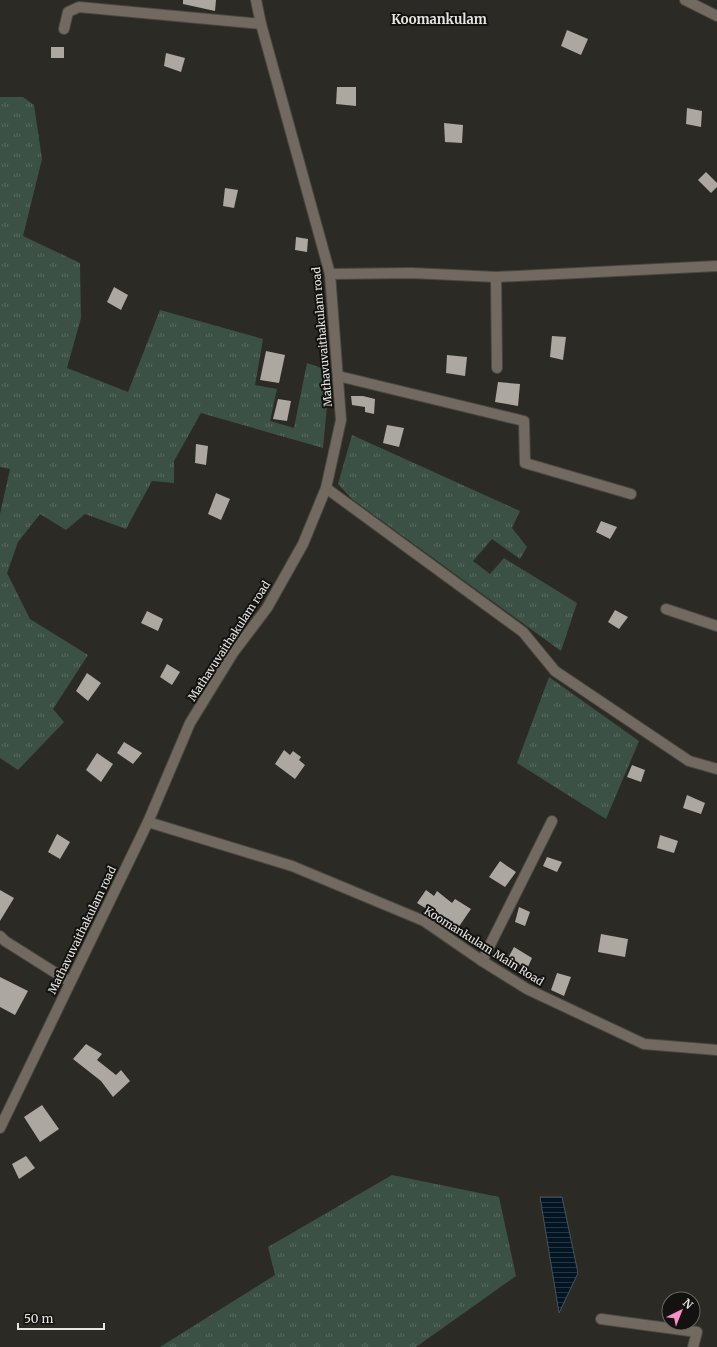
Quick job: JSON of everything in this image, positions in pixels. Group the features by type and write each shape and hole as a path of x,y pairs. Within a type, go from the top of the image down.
{"street":[{"name":"Mathavuvaithakulam road","path":"0,1128 148,822 190,723 233,653 267,608 302,544 326,488 342,420 330,274 261,24 256,0"},
{"path":"685,0 717,16"},
{"path":"64,29 68,12 79,7 261,24"},
{"path":"330,274 412,273 496,277 717,266"},
{"path":"496,277 497,368"},
{"path":"338,376 524,421 525,463 631,494"},
{"path":"326,488 523,632 555,671 689,761 717,769"},
{"path":"666,609 717,626"},
{"path":"482,961 552,821"},
{"name":"Koomankulam Main Road","path":"148,822 292,866 424,921 482,961 527,989 644,1044 717,1050"},
{"path":"0,936 5,941 70,982"},
{"path":"601,1319 697,1332 693,1347"}],"green space":[{"path":"0,97 23,97 34,105 42,159 23,236 80,263 81,318 67,368 128,392 160,310 263,339 255,385 277,389 270,421 294,428 307,363 321,368 328,395 323,448 201,413 174,461 174,483 152,481 126,529 85,514 66,530 40,514 18,542 7,573 30,619 88,655 53,709 64,722 18,770 0,758 0,514 10,469 0,467"},
{"path":"352,435 520,511 512,528 527,547 520,559 492,539 473,561 490,574 504,558 577,603 561,651 352,499 338,484"},
{"path":"549,677 639,741 606,819 517,763"},
{"path":"392,1175 499,1197 516,1276 416,1347 160,1347 275,1275 268,1247"}],"water":[{"path":"540,1197 562,1197 578,1273 559,1313"}],"building":[{"path":"183,0 216,0 215,11 183,4"},
{"path":"567,30 588,39 581,55 561,46"},
{"path":"51,47 64,47 64,58 51,58"},
{"path":"166,53 185,58 181,72 164,66"},
{"path":"337,87 356,87 356,106 336,104"},
{"path":"687,108 702,111 701,127 686,124"},
{"path":"444,123 463,125 462,143 445,142"},
{"path":"706,172 717,183 717,187 711,193 698,180"},
{"path":"225,188 238,190 234,208 223,206"},
{"path":"296,237 308,239 307,252 295,250"},
{"path":"114,287 128,295 121,310 107,302"},
{"path":"552,336 566,337 563,360 550,357"},
{"path":"266,351 285,355 279,383 260,380"},
{"path":"447,355 467,357 465,376 446,373"},
{"path":"498,382 520,384 518,406 495,402"},
{"path":"351,396 363,396 375,399 374,414 365,412 365,407 352,405"},
{"path":"278,399 291,401 287,421 273,419"},
{"path":"387,425 404,428 399,447 383,443"},
{"path":"196,444 208,446 206,465 195,463"},
{"path":"216,493 230,499 221,520 208,514"},
{"path":"601,521 617,527 610,539 596,532"},
{"path":"615,610 628,617 619,629 608,622"},
{"path":"147,611 163,619 158,631 141,623"},
{"path":"167,664 180,672 172,685 160,677"},
{"path":"87,673 101,683 88,701 76,691"},
{"path":"124,742 142,753 133,764 117,753"},
{"path":"284,750 290,755 293,751 301,757 299,760 305,765 295,779 275,764"},
{"path":"97,753 113,764 101,782 86,770"},
{"path":"632,765 645,770 641,782 627,777"},
{"path":"687,795 705,803 701,814 683,808"},
{"path":"57,834 70,842 60,859 48,852"},
{"path":"660,835 678,841 674,853 657,848"},
{"path":"547,857 562,862 557,872 543,866"},
{"path":"500,861 516,872 505,887 489,877"},
{"path":"0,890 14,898 0,921"},
{"path":"426,890 434,896 437,891 452,903 455,899 471,909 458,928 417,903"},
{"path":"519,907 530,912 525,926 515,922"},
{"path":"601,934 628,939 625,957 598,952"},
{"path":"514,947 532,958 527,969 508,958"},
{"path":"557,973 571,977 564,996 551,990"},
{"path":"0,977 28,991 15,1015 0,1007"},
{"path":"86,1044 102,1054 97,1060 116,1075 121,1070 130,1081 113,1097 101,1081 73,1059"},
{"path":"42,1105 59,1129 40,1142 24,1117"},
{"path":"26,1156 35,1168 19,1179 12,1164"}],"district":[{"name":"Koomankulam","path":"439,19"}]}
